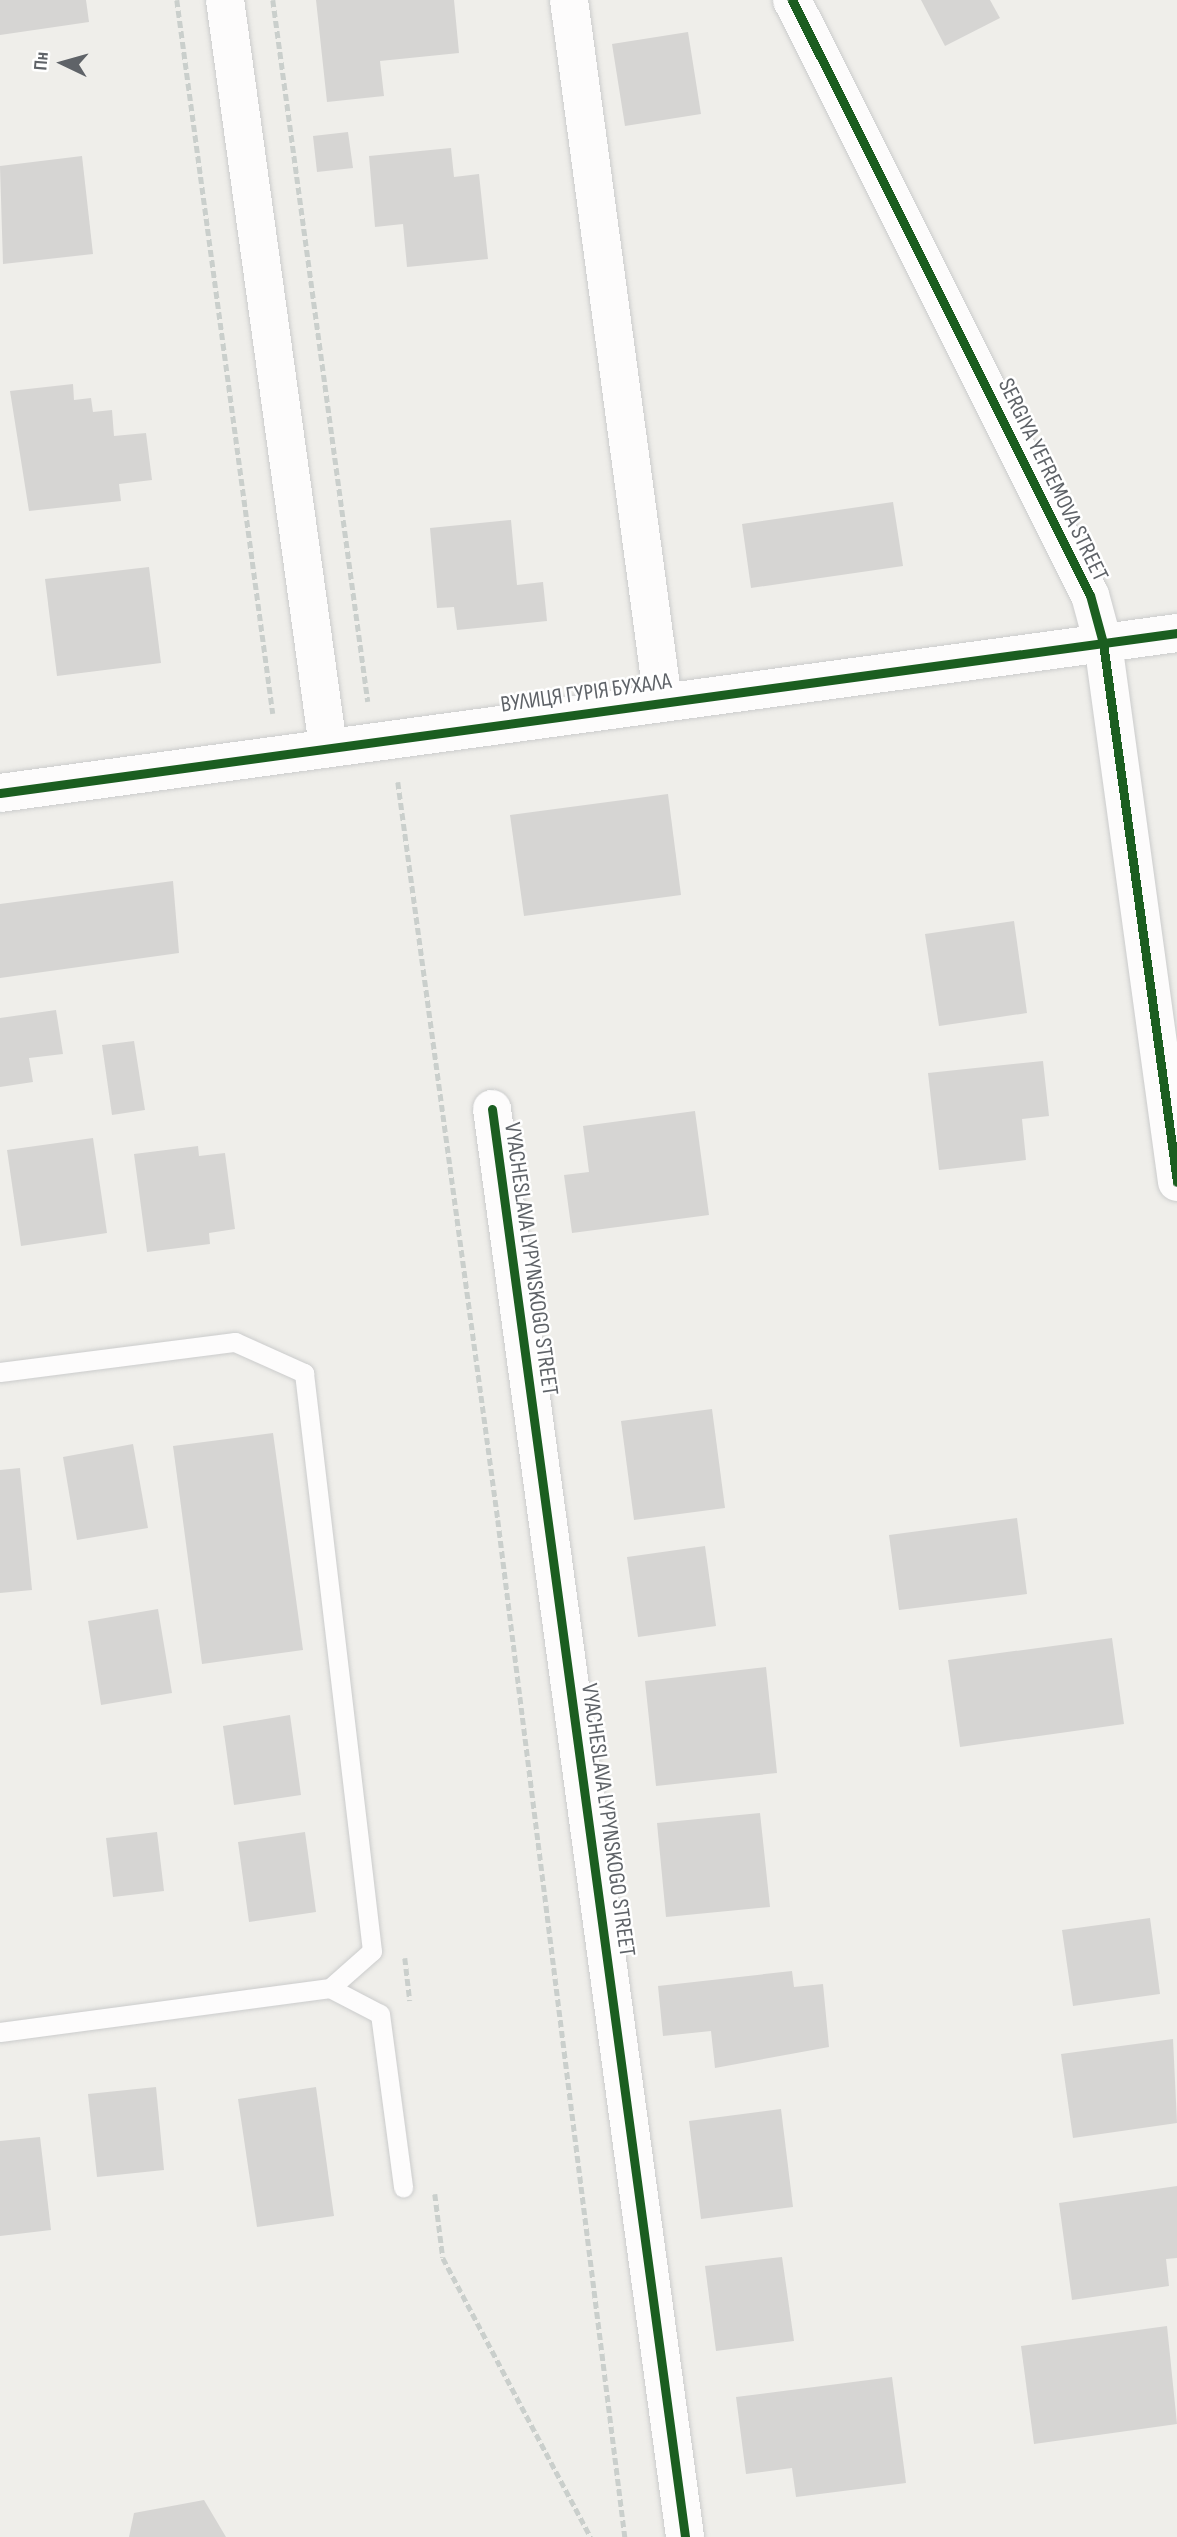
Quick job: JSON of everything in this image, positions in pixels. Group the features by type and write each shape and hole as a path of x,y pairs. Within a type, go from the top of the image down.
{"street":[{"path":"225,0 328,747"},
{"path":"569,0 663,702"},
{"name":"SERGIYA YEFREMOVA STREET","path":"792,0 1090,595 1103,643 1177,1182"},
{"name":"ВУЛИЦЯ ГУРІЯ БУХАЛА","path":"0,793 278,753 1177,634"},
{"name":"VYACHESLAVA LYPYNSKOGO STREET","path":"492,1109 685,2537"}],"lane":[{"path":"0,1372 235,1342 304,1373 372,1951 330,1988 0,2032"},
{"path":"330,1988 380,2014 403,2187"}],"path":[{"path":"177,0 278,753"},
{"path":"273,0 496,1506 625,2537"},
{"path":"403,1944 412,2012"},
{"path":"434,2190 443,2258 591,2537"}],"building":[{"path":"0,0 86,0 89,22 0,35"},
{"path":"316,0 454,0 459,53 380,61 384,96 327,102"},
{"path":"921,0 990,0 1000,18 945,46"},
{"path":"688,32 701,114 625,126 612,44"},
{"path":"348,132 353,168 317,172 313,136"},
{"path":"451,148 454,177 479,174 488,259 407,267 403,224 375,227 369,156"},
{"path":"82,156 93,254 3,264 0,166"},
{"path":"73,384 74,400 91,398 93,412 112,410 114,436 146,433 152,480 119,484 121,501 29,511 10,391"},
{"path":"893,502 903,566 751,588 742,524"},
{"path":"511,520 517,585 543,582 547,621 457,630 454,607 437,608 430,528"},
{"path":"149,567 161,663 57,676 45,579"},
{"path":"668,794 681,895 524,916 510,815"},
{"path":"173,881 179,953 0,978 0,904"},
{"path":"1014,921 1027,1013 939,1026 925,934"},
{"path":"56,1010 63,1054 29,1058 33,1082 0,1087 0,1018"},
{"path":"134,1041 145,1110 112,1115 102,1045"},
{"path":"1043,1061 1049,1116 1022,1119 1026,1160 939,1170 928,1073"},
{"path":"695,1111 709,1215 572,1233 564,1175 589,1172 583,1126"},
{"path":"93,1138 107,1233 21,1246 7,1150"},
{"path":"198,1146 199,1156 225,1153 235,1229 209,1233 210,1244 147,1252 134,1154"},
{"path":"712,1409 725,1508 634,1520 621,1421"},
{"path":"273,1433 303,1650 202,1664 173,1446"},
{"path":"133,1444 148,1528 77,1540 63,1457"},
{"path":"20,1468 32,1590 0,1593 0,1470"},
{"path":"1017,1518 1027,1594 899,1610 889,1535"},
{"path":"705,1546 716,1626 638,1637 627,1557"},
{"path":"158,1609 172,1693 101,1705 88,1621"},
{"path":"1112,1638 1124,1724 960,1747 948,1660"},
{"path":"766,1667 777,1773 656,1786 645,1681"},
{"path":"290,1715 301,1795 234,1805 223,1726"},
{"path":"760,1813 770,1907 666,1917 657,1823"},
{"path":"157,1832 164,1891 113,1897 106,1838"},
{"path":"305,1832 316,1912 249,1922 238,1842"},
{"path":"1150,1918 1160,1994 1073,2006 1062,1930"},
{"path":"792,1971 794,1987 823,1984 829,2047 715,2068 711,2031 663,2036 658,1986"},
{"path":"1173,2039 1177,2123 1073,2138 1061,2054"},
{"path":"156,2087 164,2170 97,2177 88,2094"},
{"path":"316,2087 334,2216 257,2227 238,2099"},
{"path":"781,2109 793,2207 701,2219 689,2121"},
{"path":"40,2137 51,2230 0,2236 0,2141"},
{"path":"1177,2186 1177,2258 1166,2259 1169,2286 1072,2300 1059,2203"},
{"path":"782,2257 794,2341 716,2351 705,2266"},
{"path":"1167,2326 1177,2424 1034,2444 1021,2346"},
{"path":"892,2377 906,2483 796,2497 792,2468 746,2474 736,2397"},
{"path":"204,2500 226,2537 129,2537 134,2513"}],"cycle path":[{"path":"792,0 1090,595 1103,643 1177,1182"},
{"path":"0,793 1177,633"},
{"path":"492,1109 685,2537"}]}
